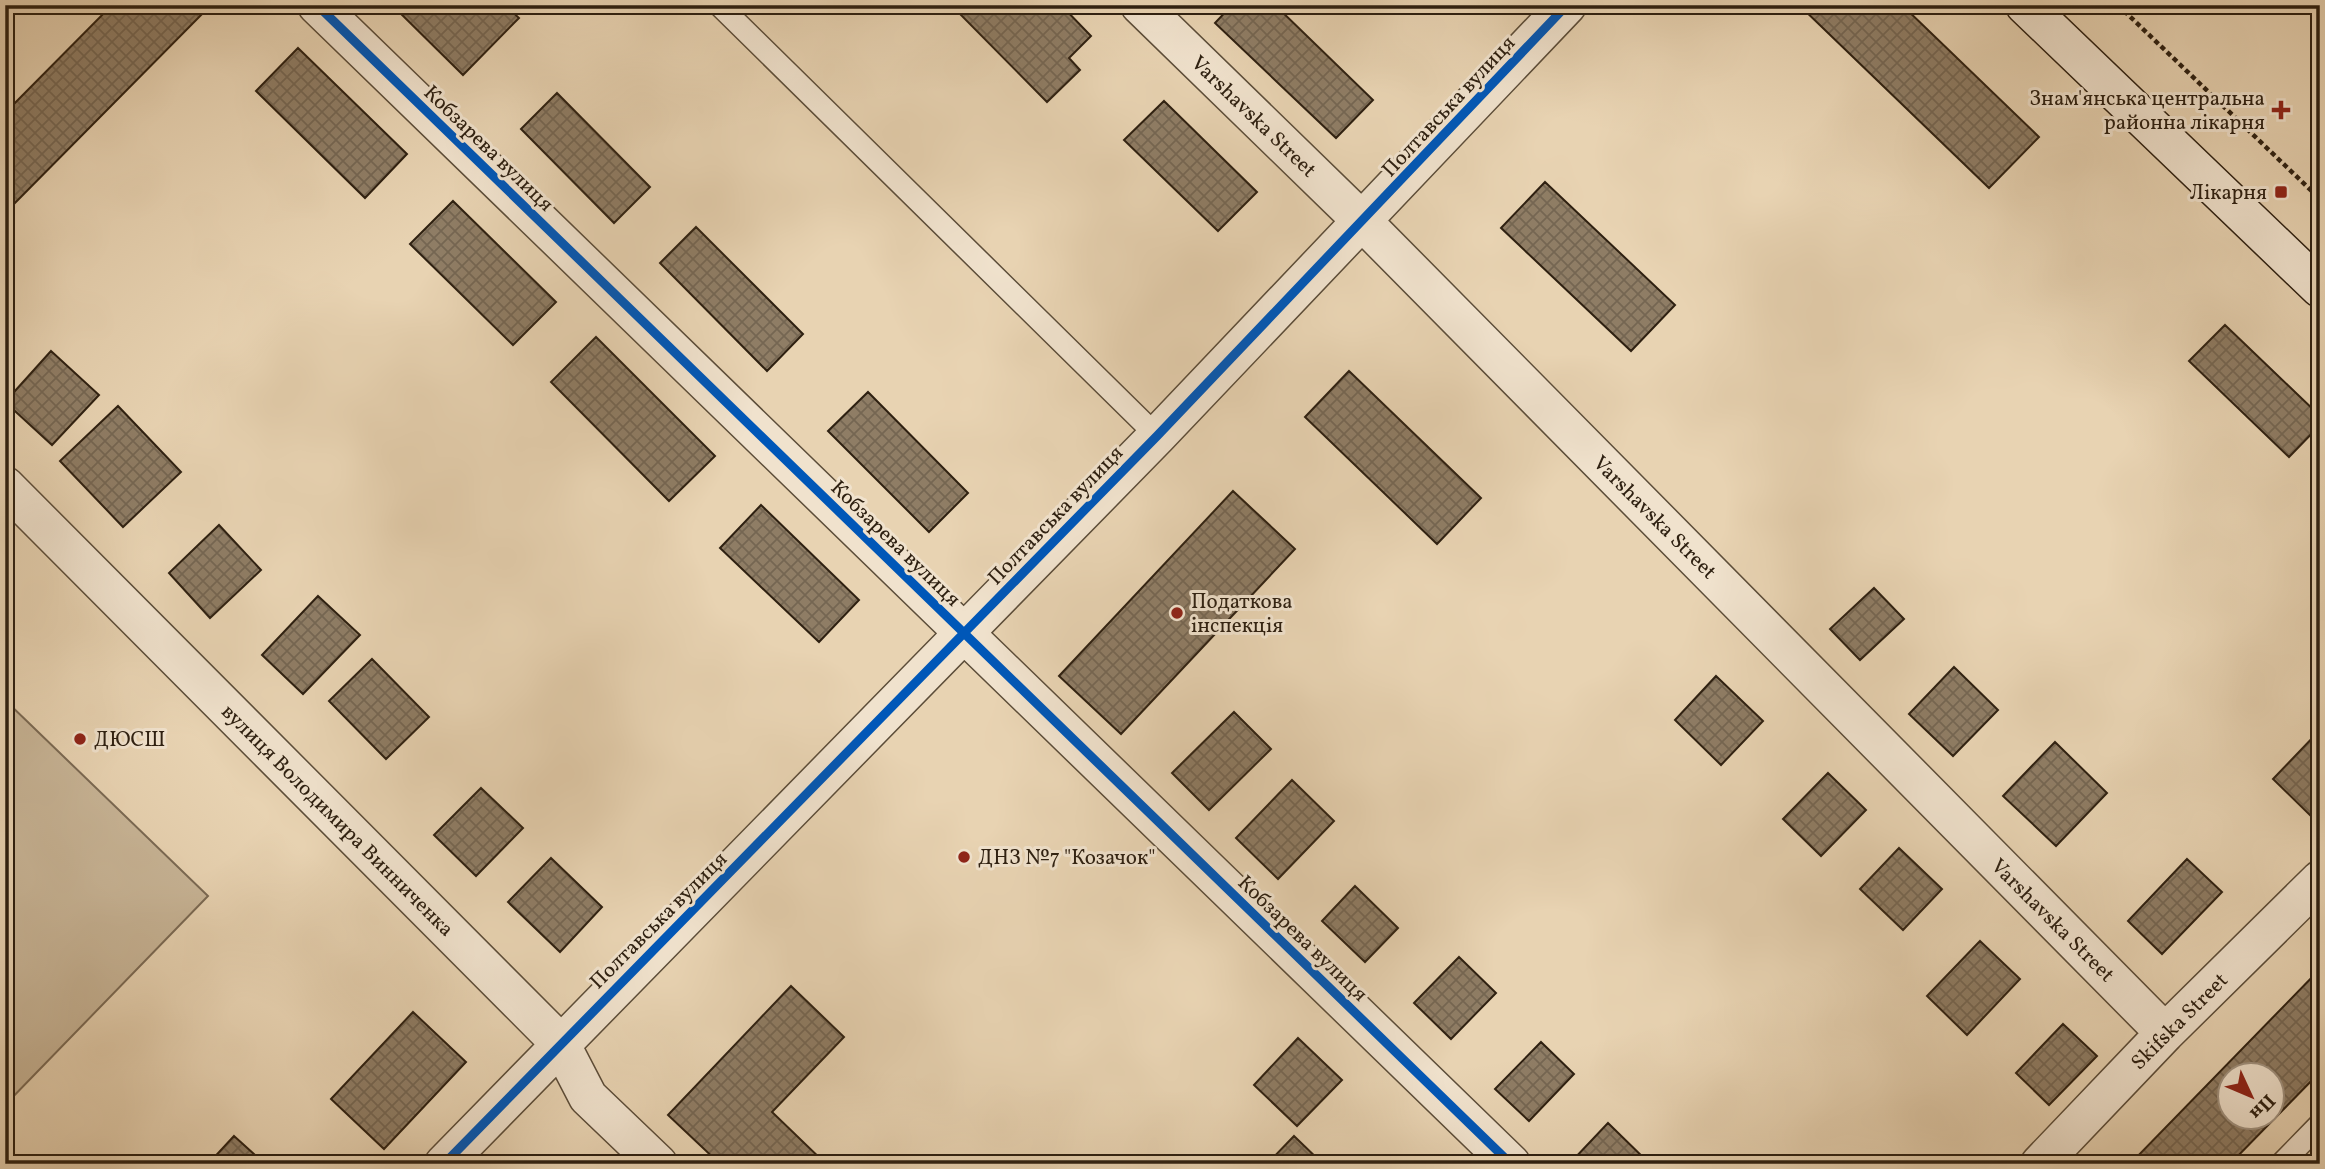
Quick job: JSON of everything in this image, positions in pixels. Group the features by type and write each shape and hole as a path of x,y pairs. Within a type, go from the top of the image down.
{"street":[{"name":"Кобзарева вулиця","path":"317,5 1511,1164"},
{"name":"Varshavska Street","path":"1140,5 1363,222 2165,1033"},
{"path":"2025,5 2320,288"},
{"name":"Полтавська вулиця","path":"444,1164 1157,436 1363,222 1564,6"},
{"name":"вулиця Володимира Винниченка","path":"5,486 560,1043 588,1097 658,1164"},
{"name":"Skifska Street","path":"2040,1164 2165,1033 2320,880"}],"lane":[{"path":"719,5 1157,436"},
{"path":"2281,1164 2320,1124"}],"path":[{"path":"2118,5 2320,199"}],"shaded area":[{"path":"5,700 208,896 5,1105"}],"building":[{"path":"112,5 211,5 5,213 5,113"},
{"path":"392,5 470,5 473,8 476,5 505,5 519,18 463,75"},
{"path":"958,5 1061,5 1091,36 1069,58 1080,70 1047,102 955,9"},
{"path":"1232,5 1275,5 1373,100 1336,138 1215,23"},
{"path":"1799,5 1902,5 2039,137 1989,188"},
{"path":"298,48 407,154 365,198 256,91"},
{"path":"557,93 650,187 614,223 521,129"},
{"path":"1164,101 1257,192 1218,231 1124,140"},
{"path":"1545,182 1675,305 1631,351 1501,228"},
{"path":"453,201 556,302 513,345 410,244"},
{"path":"696,227 803,334 767,371 660,263"},
{"path":"2225,325 2320,416 2320,425 2289,457 2189,361"},
{"path":"596,337 715,456 669,501 551,382"},
{"path":"51,351 99,395 52,445 5,402"},
{"path":"1349,371 1481,498 1437,544 1305,417"},
{"path":"868,392 968,493 929,532 828,431"},
{"path":"118,406 181,472 123,527 60,461"},
{"name":"Податкова інспекція","path":"1233,491 1295,549 1121,734 1059,676"},
{"path":"761,505 859,600 819,642 720,548"},
{"path":"219,525 261,570 210,618 169,573"},
{"path":"1874,588 1904,619 1860,660 1830,629"},
{"path":"318,596 360,635 303,694 262,655"},
{"path":"372,659 429,717 386,759 329,701"},
{"path":"1954,667 1998,710 1953,756 1909,714"},
{"path":"1716,676 1763,721 1721,765 1675,720"},
{"path":"1234,712 1271,749 1209,810 1172,773"},
{"path":"2320,732 2319,824 2273,779"},
{"path":"2055,742 2107,793 2056,846 2003,796"},
{"path":"1828,773 1866,810 1821,856 1783,819"},
{"path":"1292,780 1334,821 1278,879 1236,838"},
{"path":"481,788 523,828 476,876 434,835"},
{"path":"1899,848 1942,889 1903,930 1860,889"},
{"path":"551,858 602,907 560,952 508,902"},
{"path":"2187,859 2222,892 2162,954 2128,921"},
{"path":"1355,886 1398,928 1365,962 1322,921"},
{"path":"1980,941 2020,979 1967,1035 1927,996"},
{"path":"1459,957 1496,993 1451,1039 1414,1003"},
{"path":"2320,969 2320,1072 2286,1107 2286,1060 2231,1060"},
{"path":"791,986 844,1037 772,1112 826,1164 720,1164 668,1115"},
{"path":"413,1012 466,1062 384,1149 331,1099"},
{"path":"2063,1024 2097,1056 2049,1105 2016,1073"},
{"path":"1298,1038 1342,1080 1297,1126 1254,1085"},
{"path":"1541,1042 1574,1074 1529,1121 1495,1089"},
{"path":"2216,1076 2216,1130 2263,1130 2230,1164 2130,1164"},
{"path":"1608,1123 1650,1164 1575,1164 1572,1161"},
{"path":"234,1136 265,1164 208,1164"},
{"path":"1294,1136 1323,1164 1267,1164"}],"cycle path":[{"path":"317,5 1511,1164"},
{"path":"444,1164 1157,436 1567,5"}],"place":[{"name":"Знам'янська центральна районна лікарня","path":"2281,110"},
{"name":"Лікарня","path":"2281,192"},
{"name":"Податкова інспекція","path":"1177,613"},
{"name":"ДЮСШ","path":"80,739"},
{"name":"ДНЗ №7 \"Козачок\"","path":"964,857"}]}
